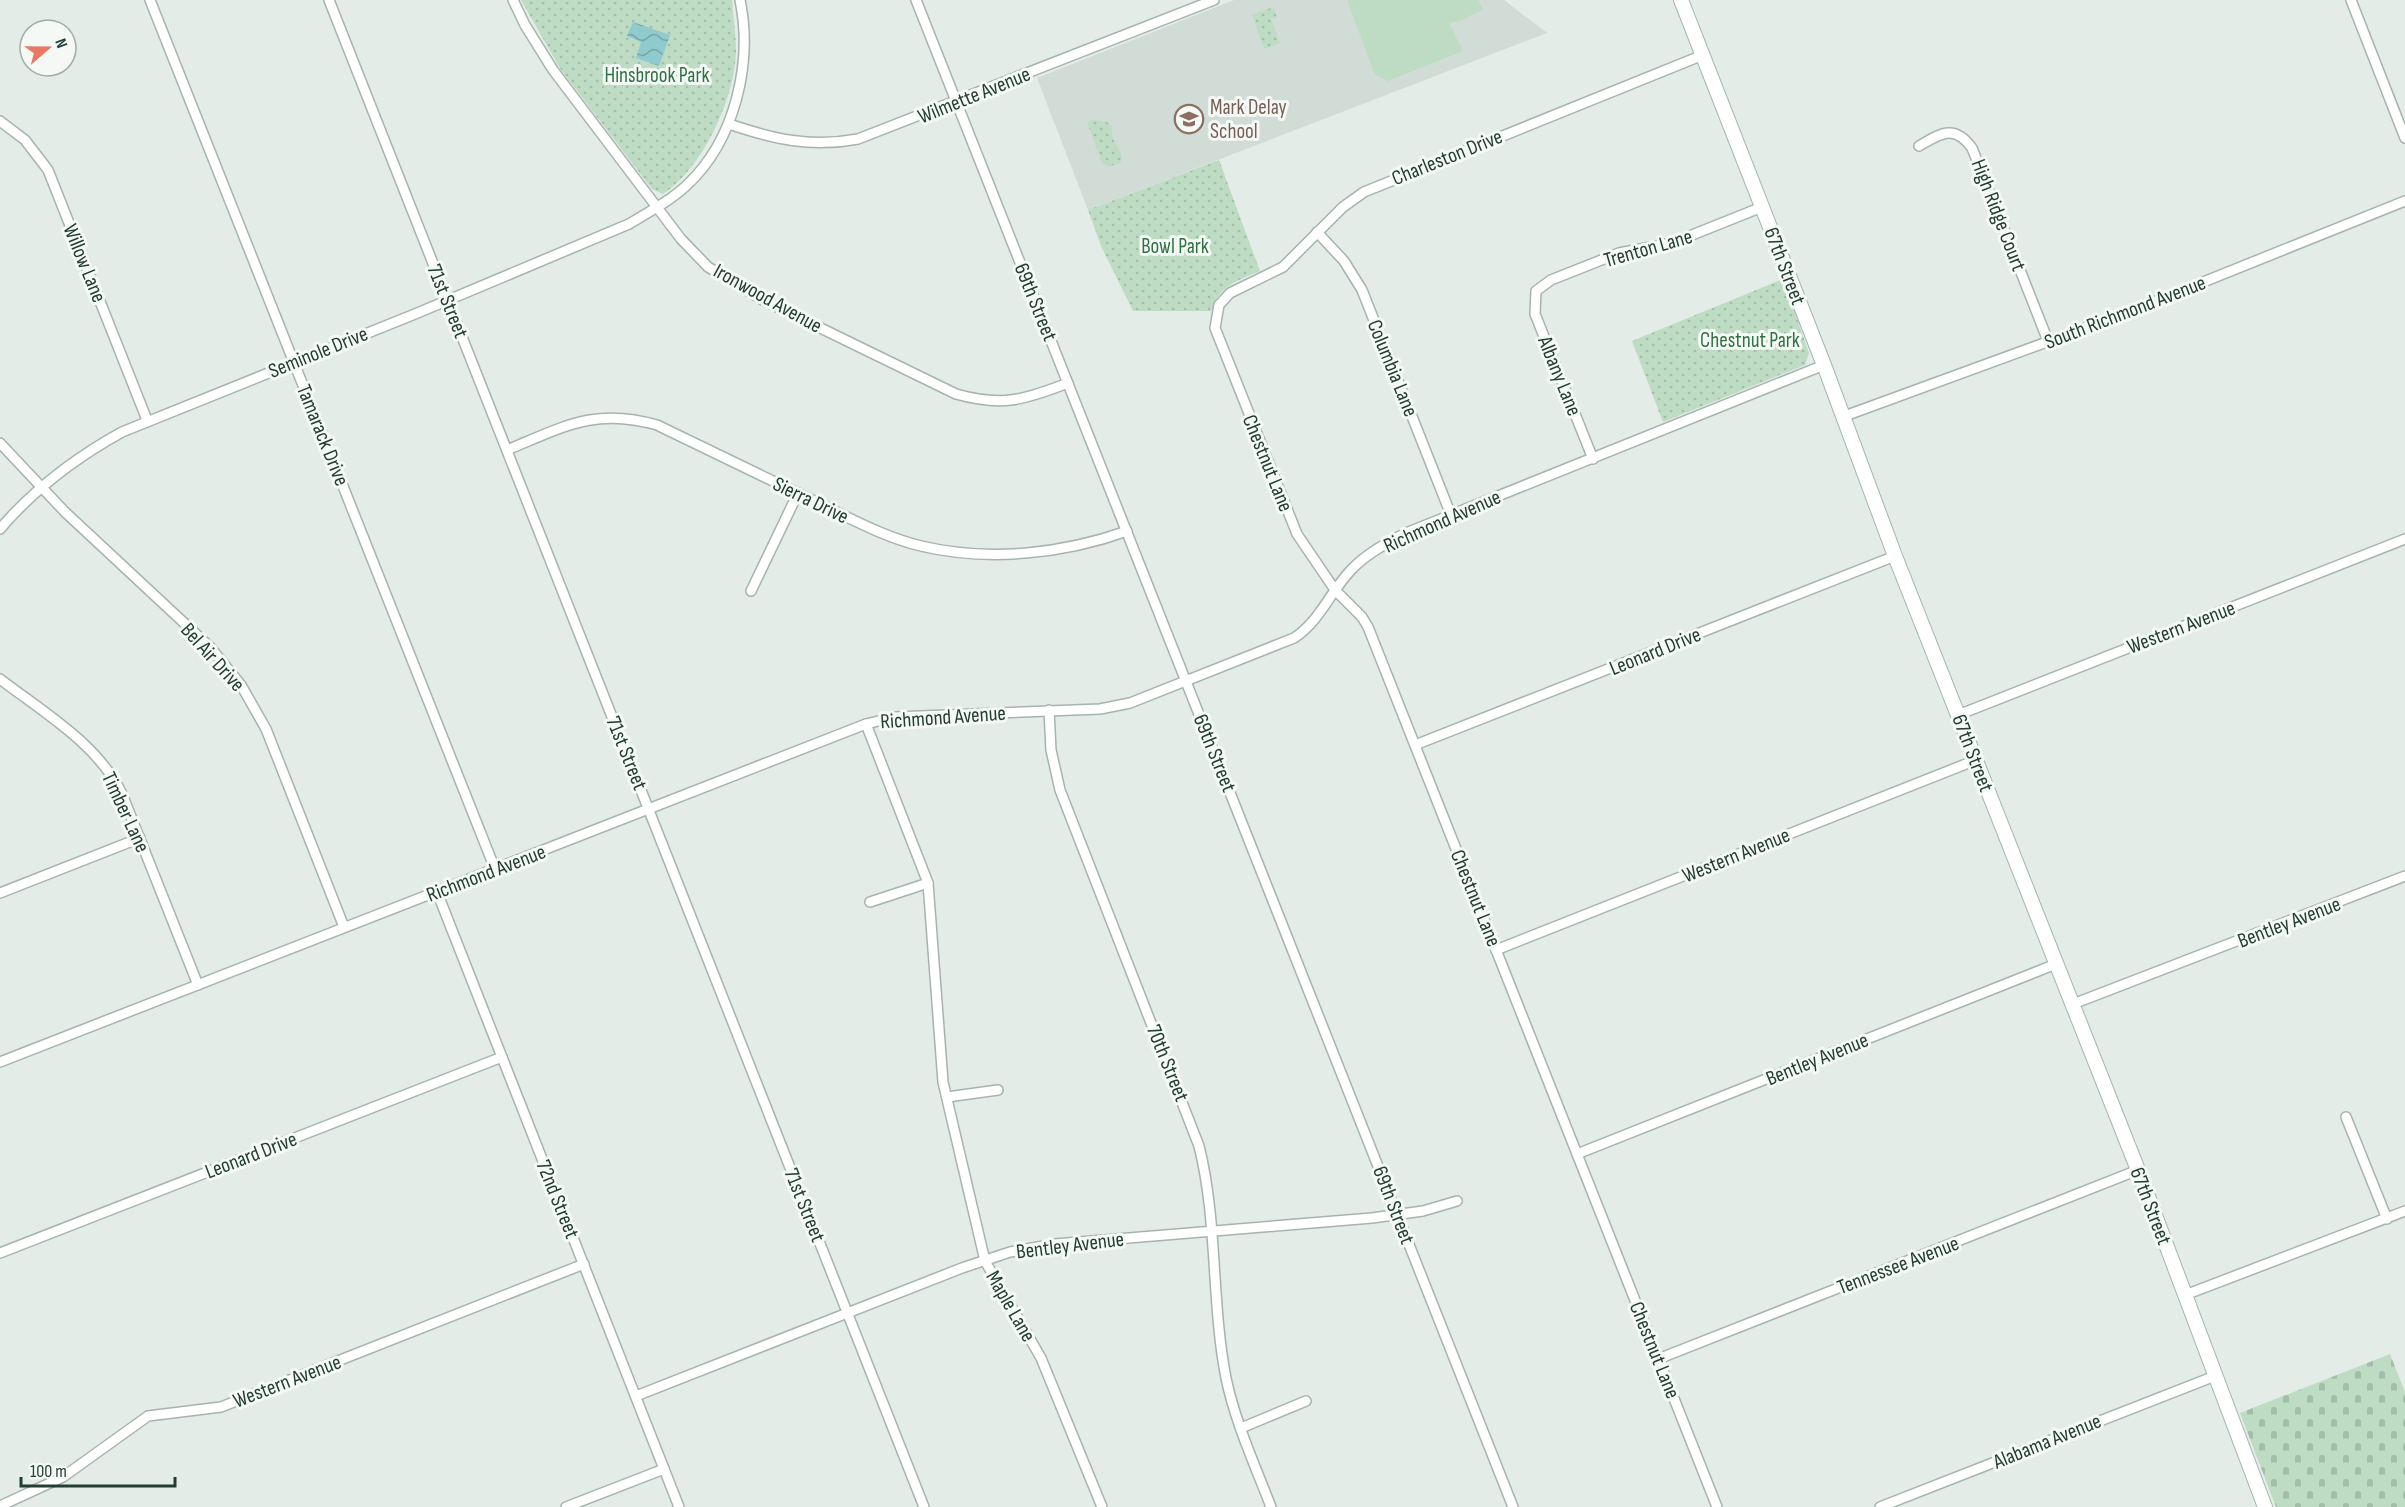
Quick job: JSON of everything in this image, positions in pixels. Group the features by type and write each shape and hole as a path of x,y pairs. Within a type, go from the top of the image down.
{"street":[{"name":"Tamarack Drive","path":"150,0 495,869"},
{"name":"71st Street","path":"328,0 924,1507"},
{"name":"Ironwood Avenue","path":"513,0 525,25 553,70 658,208 694,254 735,285 956,394 987,402 1008,402 1028,398 1068,383"},
{"name":"Seminole Drive","path":"0,529 39,486 93,448 147,420 448,300 629,224 658,208 698,172 729,124 740,82 744,53 740,0"},
{"name":"69th Street","path":"916,0 1513,1507"},
{"name":"Wilmette Avenue","path":"729,124 777,139 832,144 875,135 1214,0"},
{"name":"67th Street","path":"1681,0 1824,365 1895,556 2138,1170 2265,1507"},
{"path":"2351,0 2405,138"},
{"name":"Charleston Drive","path":"1219,305 1236,289 1283,267 1353,199 1378,185 1703,55"},
{"name":"Willow Lane","path":"0,121 25,140 48,170 147,420"},
{"name":"High Ridge Court","path":"1919,146 1951,132 1964,137 1972,148 2048,341"},
{"name":"South Richmond Avenue","path":"1842,417 2135,309 2405,201"},
{"name":"Trenton Lane","path":"1536,291 1551,280 1619,253 1672,243 1762,207"},
{"name":"Columbia Lane","path":"1317,232 1344,261 1362,290 1451,515"},
{"name":"Albany Lane","path":"1536,291 1535,314 1593,459"},
{"name":"Chestnut Lane","path":"1219,305 1215,328 1217,335 1291,522 1312,560 1335,591 1362,617 1368,627 1717,1507"},
{"name":"Richmond Avenue","path":"0,1062 867,724 895,717 1109,708 1130,703 1294,638 1315,621 1352,569 1385,544 1451,515 1824,365"},
{"name":"Sierra Drive","path":"507,450 576,422 596,417 622,417 657,425 896,539 956,552 1060,549 1086,545 1127,531"},
{"name":"Bel Air Drive","path":"0,443 39,486 211,648 242,685 266,729 344,927"},
{"path":"751,591 798,493"},
{"name":"Western Avenue","path":"1958,715 2405,539"},
{"name":"Leonard Drive","path":"1415,745 1895,556"},
{"name":"Timber Lane","path":"0,679 97,756 116,782 198,985"},
{"name":"70th Street","path":"1049,710 1051,750 1056,778 1193,1128 1204,1168 1224,1367 1241,1428 1271,1507"},
{"name":"Maple Lane","path":"867,724 928,883 943,1082 985,1261 1041,1358 1102,1507"},
{"name":"Western Avenue","path":"1496,950 1976,760"},
{"path":"0,893 140,838"},
{"name":"Bentley Avenue","path":"2073,1004 2405,876"},
{"path":"870,902 928,883"},
{"name":"72nd Street","path":"436,892 679,1507"},
{"name":"Bentley Avenue","path":"1577,1154 2056,964"},
{"name":"Leonard Drive","path":"0,1253 502,1057"},
{"path":"947,1097 998,1090"},
{"path":"2346,1117 2387,1219"},
{"name":"Tennessee Avenue","path":"1658,1359 2138,1170"},
{"name":"Bentley Avenue","path":"636,1396 1010,1252 1055,1244 1397,1214 1423,1211 1457,1201"},
{"path":"2185,1294 2405,1211"},
{"name":"Western Avenue","path":"0,1506 63,1477 148,1416 221,1407 584,1264"},
{"name":"Alabama Avenue","path":"1880,1507 2215,1376"},
{"path":"1241,1428 1306,1401"},
{"path":"566,1507 664,1469"}],"shaded area":[{"name":"Mark Delay School","path":"1234,0 1504,0 1547,33 1088,210 1037,78"}],"green space":[{"name":"Hinsbrook Park","path":"521,0 732,0 736,51 730,90 723,110 703,150 691,167 663,194 652,189 561,70"},
{"path":"1347,0 1478,0 1483,9 1460,21 1449,23 1463,51 1388,81 1375,75"},
{"path":"1273,7 1277,17 1271,19 1280,43 1264,49 1252,15"},
{"path":"1105,121 1111,125 1113,139 1122,155 1121,162 1108,167 1102,163 1087,122"},
{"name":"Bowl Park","path":"1219,160 1260,271 1230,285 1219,296 1211,311 1133,311 1101,246 1088,210"},
{"name":"Chestnut Park","path":"1783,279 1809,353 1805,365 1663,422 1632,341"},
{"path":"2390,1354 2405,1392 2405,1507 2276,1507 2240,1413"}],"water":[{"path":"633,22 670,35 659,66 636,58 641,42 627,36"}],"place":[{"name":"Mark Delay School","path":"1189,119"}]}
